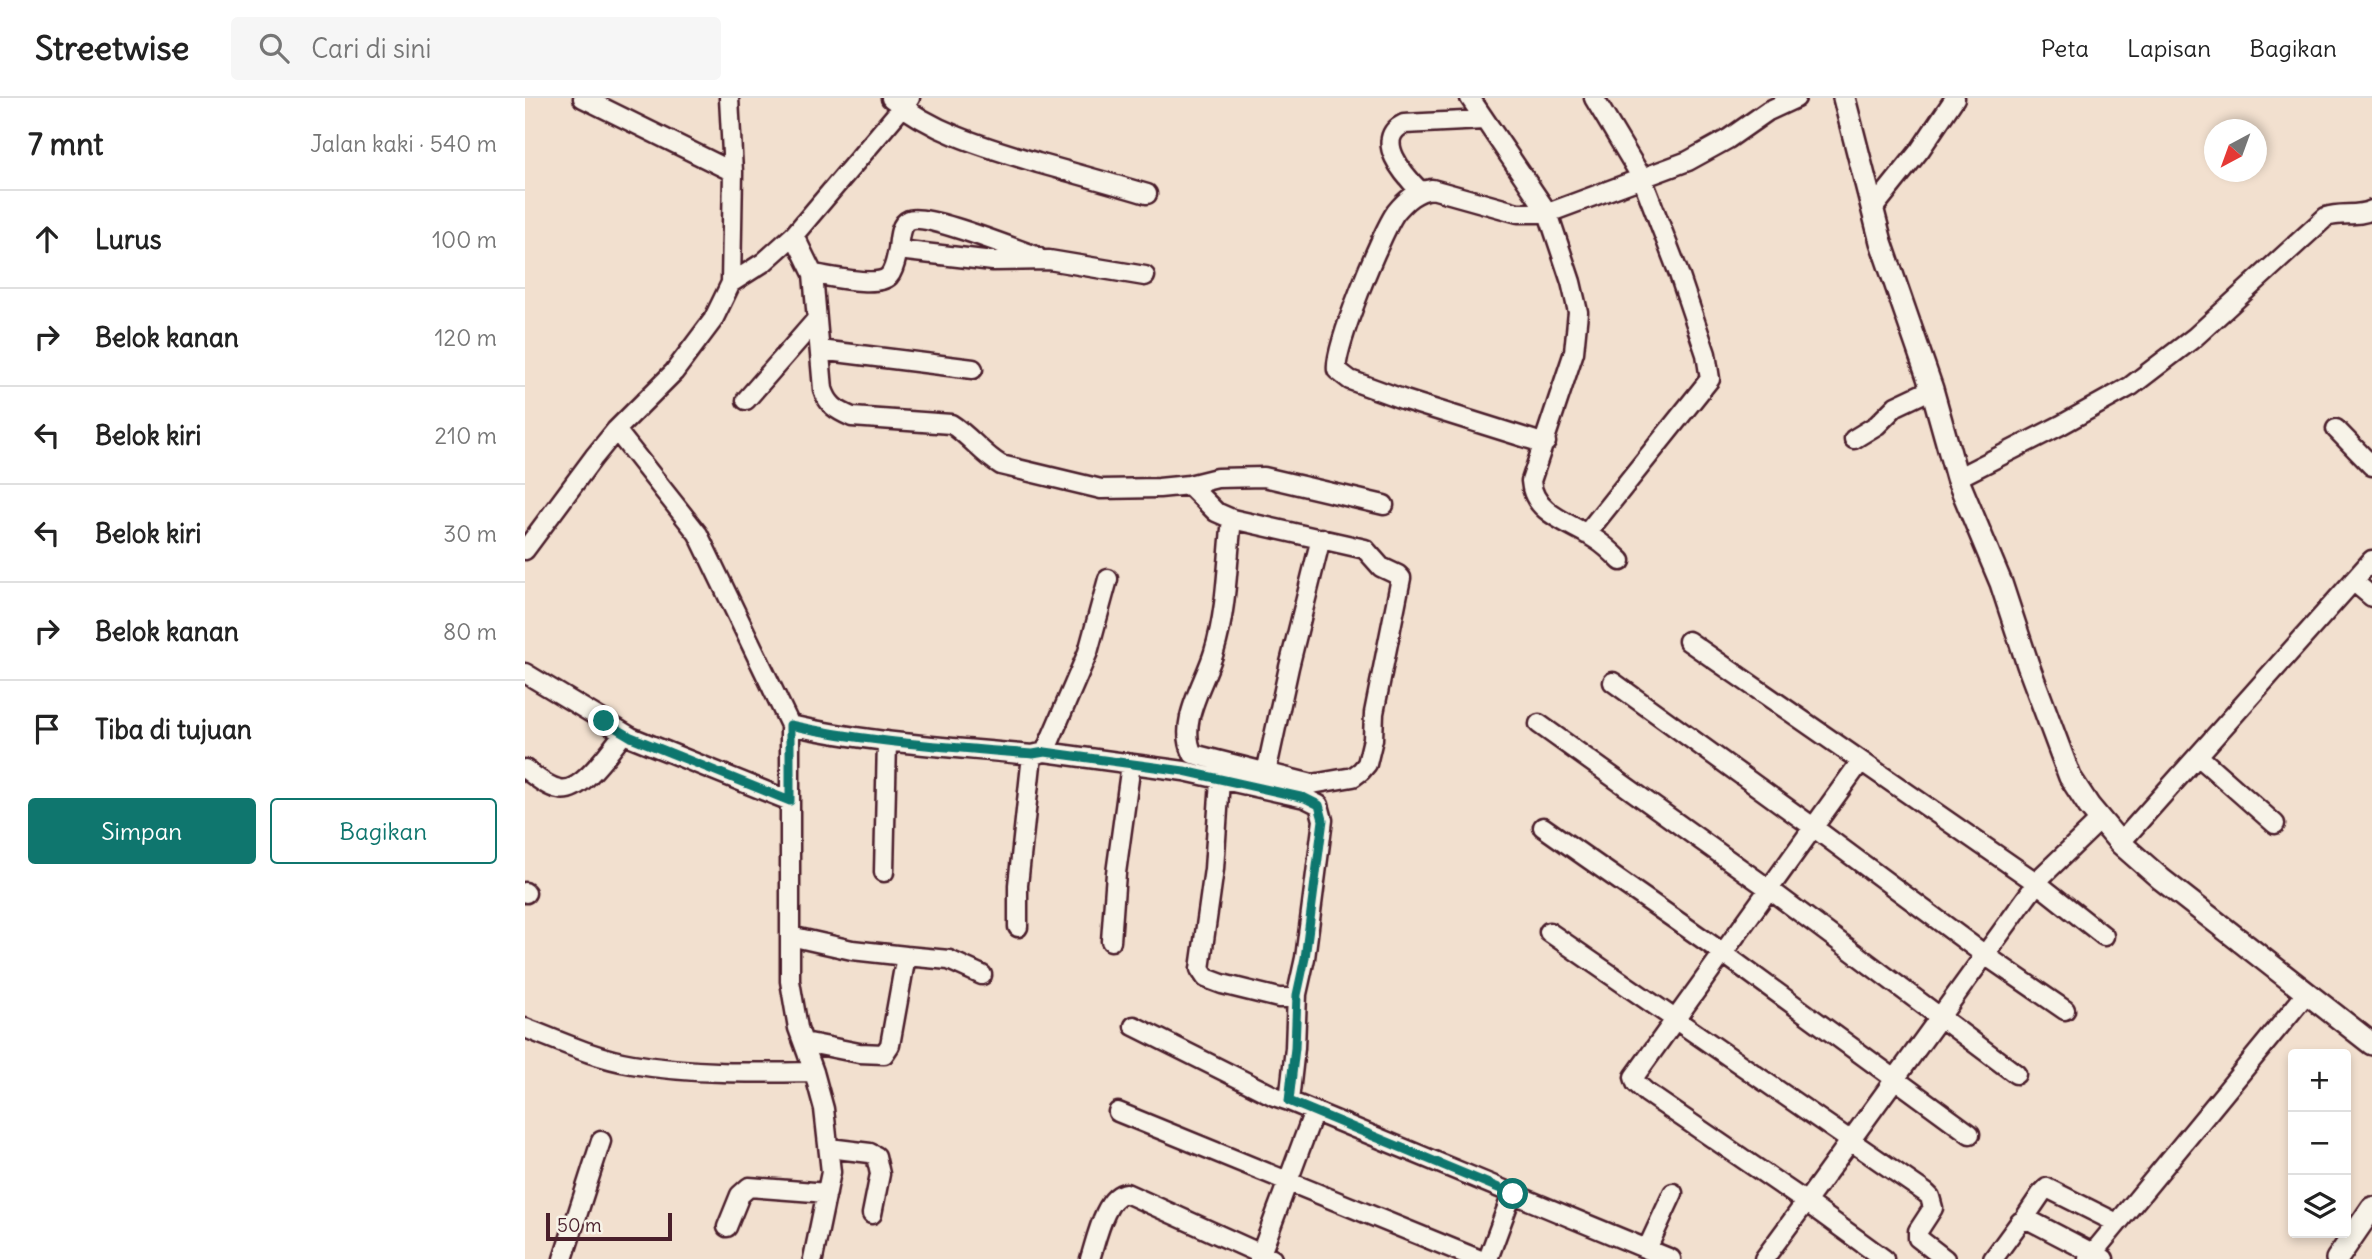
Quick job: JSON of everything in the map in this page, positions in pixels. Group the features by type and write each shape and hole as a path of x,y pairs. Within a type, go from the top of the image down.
{"street":[{"path":"583,98 733,172"},
{"path":"525,550 551,512 617,430 674,372 713,320 730,283 733,172 729,98"},
{"path":"1470,98 1548,213 1578,312 1574,352 1531,481 1532,494 1541,506 1601,543 1621,561"},
{"path":"1586,534 1710,379 1706,354 1679,274 1642,178 1594,98"},
{"path":"1546,442 1405,400 1350,380 1337,370 1342,343 1376,248 1397,212 1409,198 1420,191 1432,189 1518,212 1548,213 1688,161 1728,139 1768,111 1796,98"},
{"path":"1844,98 1881,242 1932,389 1957,478 2001,583 2070,777 2120,843 2161,879 2372,1044"},
{"path":"1872,210 1920,149 1955,98"},
{"path":"730,283 764,262 794,236 901,101 955,137 972,144 1147,194"},
{"path":"1420,191 1404,176 1394,156 1391,142 1392,133 1397,127 1404,124 1484,120"},
{"path":"1957,478 2131,386 2195,337 2326,217 2369,213 2372,210"},
{"path":"813,274 862,281 887,277 893,268 903,225 909,220 920,219 956,228 1049,260 1145,276"},
{"path":"794,236 813,274 823,388 827,402 838,411 852,416 951,424 962,431 988,458 1001,465 1101,489 1189,485 1217,478 1264,477 1384,505"},
{"path":"898,250 993,261 1049,260"},
{"path":"745,400 816,320"},
{"path":"820,350 973,369"},
{"path":"1854,439 1877,425 1896,406 1932,389"},
{"path":"2336,429 2371,463"},
{"path":"617,430 698,534 790,725 790,936 793,1006 824,1109 831,1172 813,1259"},
{"path":"1189,485 1216,512 1232,519 1365,549 1381,567 1401,578 1374,713 1373,739 1367,764 1353,777 1312,784 1193,754 1187,743 1192,710 1214,651 1222,611 1232,519"},
{"path":"1266,774 1321,538"},
{"path":"2120,843 2372,560"},
{"path":"1018,927 1018,885 1039,753 1088,652 1108,579"},
{"path":"2353,581 2372,597"},
{"path":"1688,641 2037,883 2104,936"},
{"path":"525,673 624,733 790,801"},
{"path":"1613,682 1985,955 2065,1010"},
{"path":"1539,724 1769,889 2016,1074"},
{"path":"790,725 821,732 887,740 1039,753 1184,771 1305,798 1319,805 1323,820 1305,958 1297,995 1289,1101"},
{"path":"525,769 558,789 569,789 584,780 624,733"},
{"path":"884,872 887,740"},
{"path":"2198,756 2275,824"},
{"path":"1861,761 1639,1069 1634,1081 1697,1129 1806,1202 1884,1259"},
{"path":"1111,941 1116,873 1131,764"},
{"path":"1220,780 1214,869 1200,969 1206,978 1222,985 1279,998 1297,995"},
{"path":"1764,1259 2037,883 2100,820"},
{"path":"1543,827 1723,953 1970,1134"},
{"path":"1549,932 1930,1197 1933,1208 1918,1231 1918,1238 1945,1259"},
{"path":"790,936 842,948 949,960 982,975"},
{"path":"804,1042 859,1054 884,1054 890,1045 906,956"},
{"path":"2024,1219 2095,1257 2117,1223 2306,994"},
{"path":"1134,1026 1274,1096 1671,1259"},
{"path":"525,1028 583,1051 630,1064 727,1073 814,1072"},
{"path":"1090,1259 1110,1203 1119,1194 1126,1193 1264,1257 1314,1111"},
{"path":"1118,1112 1478,1259"},
{"path":"563,1259 601,1141"},
{"path":"829,1148 876,1156 880,1174 872,1214"},
{"path":"727,1227 740,1195 749,1187 827,1193"},
{"path":"1993,1259 2047,1188 2117,1223"},
{"path":"1647,1249 1673,1193"},
{"path":"1487,1259 1513,1194"},
{"path":"2337,1259 2372,1208"}],"route":[{"path":"604,721 631,737 790,801 790,725 821,732 887,740 1033,754 1045,752 1184,771 1305,798 1319,805 1323,820 1301,985 1297,995 1293,1079 1289,1101 1513,1194"}]}
